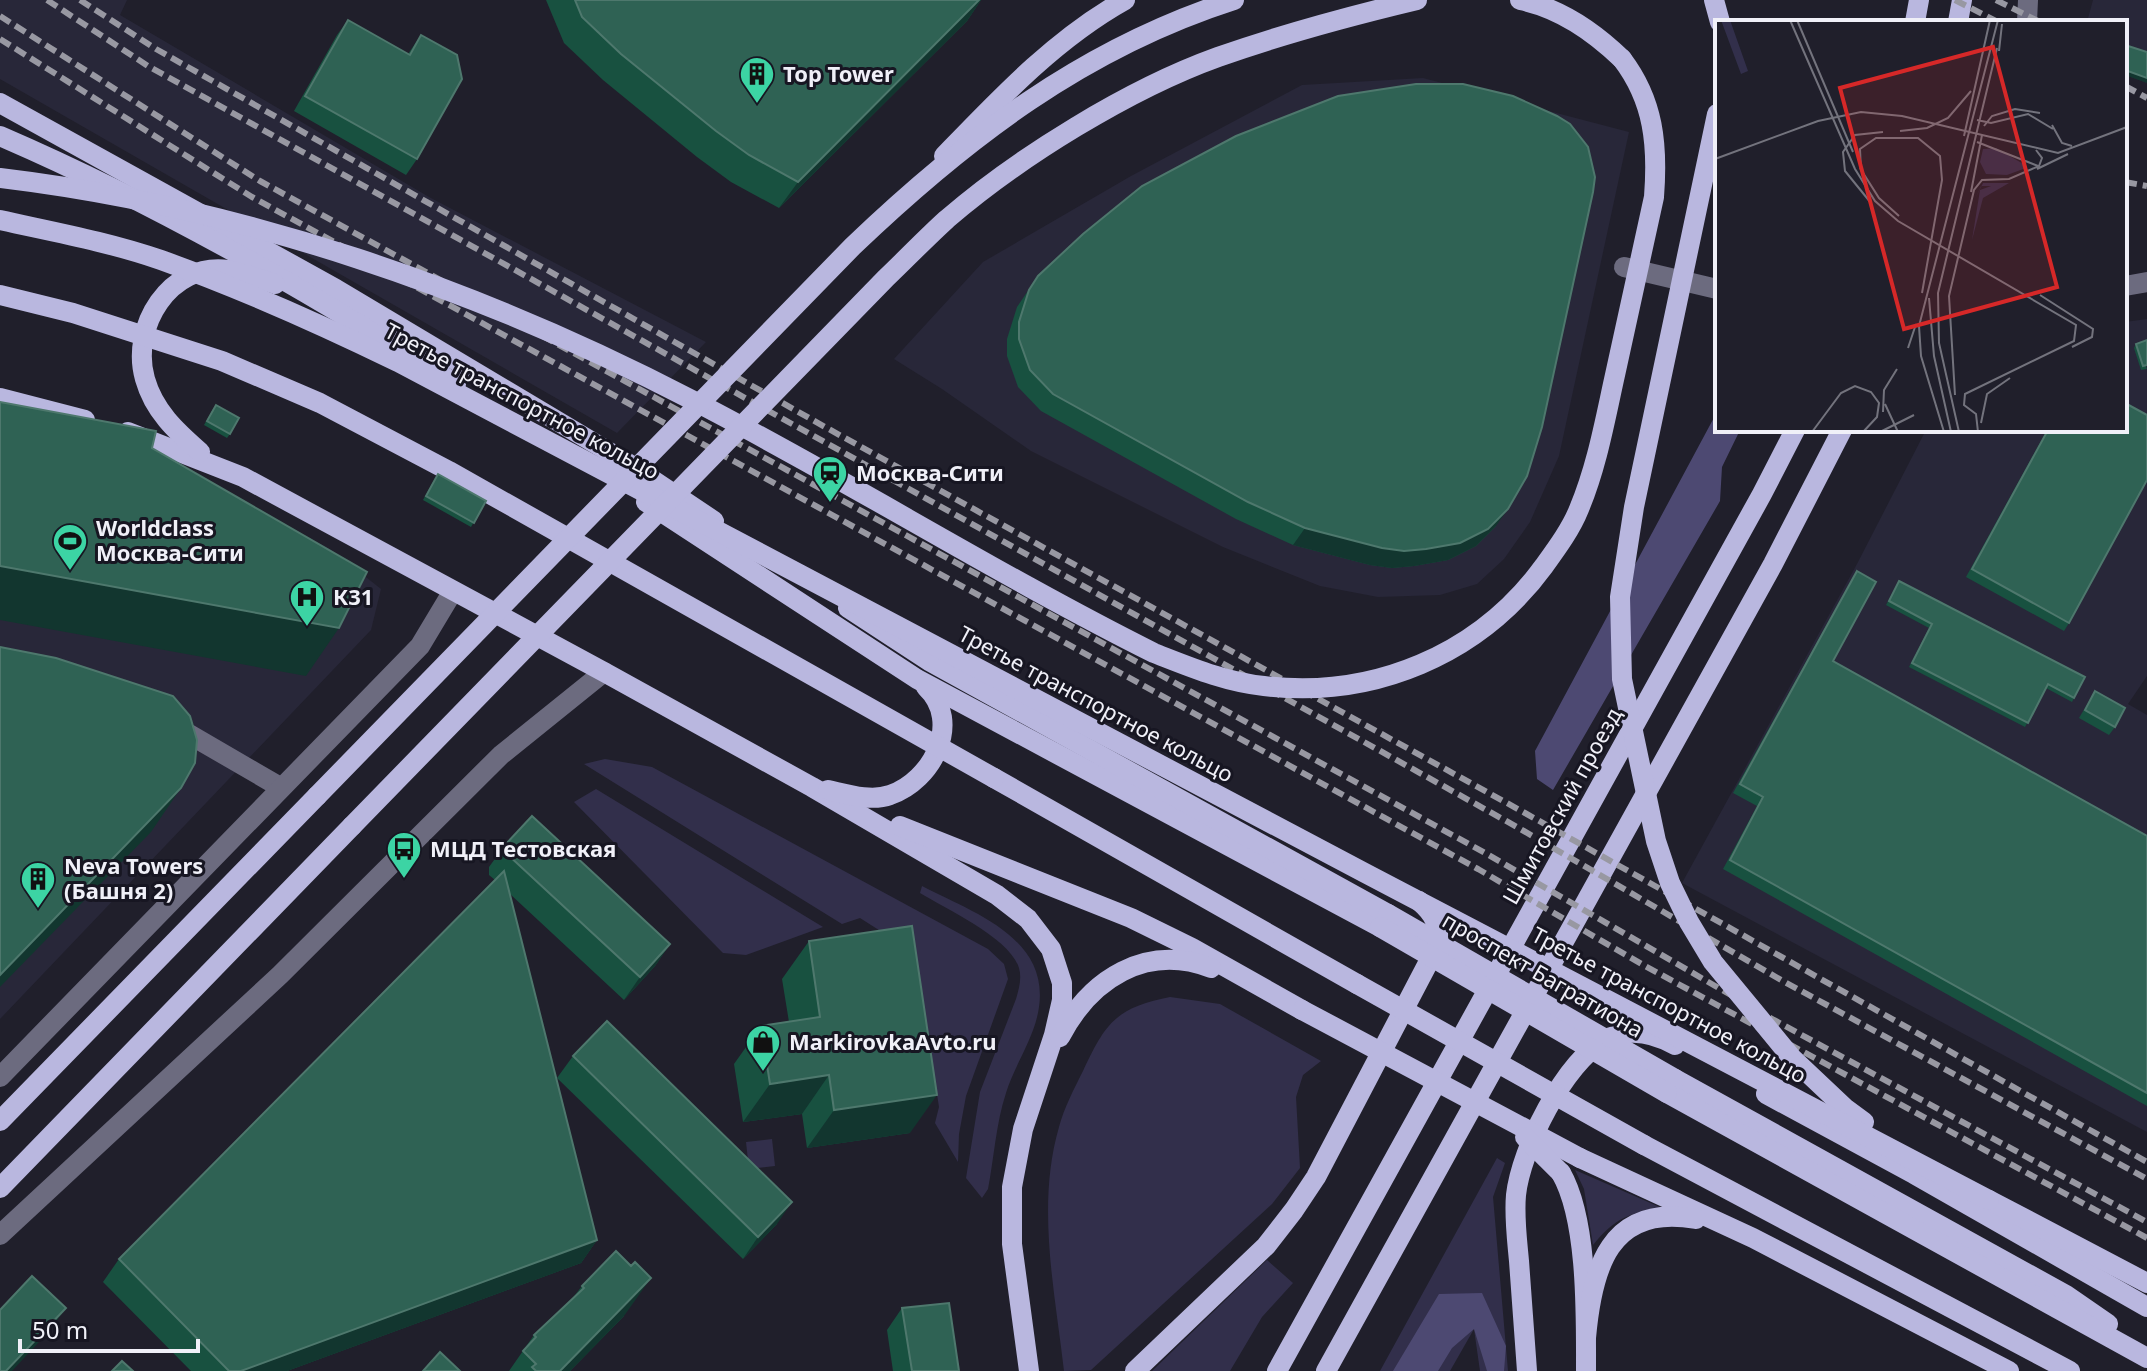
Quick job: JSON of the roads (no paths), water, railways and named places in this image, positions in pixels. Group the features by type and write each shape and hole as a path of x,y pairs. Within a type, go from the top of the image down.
{"main road":[{"path":"3,1118 853,246 1031,68 1076,32 1125,0"},
{"path":"908,194 1011,111 1064,77 1125,44 1198,11 1234,0"},
{"path":"0,1188 886,278 948,219 1012,170 1089,120 1147,89 1230,54 1417,0"},
{"path":"0,178 217,219 361,259 429,284 531,323 695,401 1154,653 1225,679 1260,686 1290,689 1356,684 1393,676 1436,658 1475,635 1508,609 1535,578 1565,535 1590,482 1600,446 1654,197 1655,136 1641,87 1622,59 1578,23 1555,11 1520,0"},
{"path":"1714,0 1719,20"},
{"path":"1915,20 1919,0"},
{"path":"1958,20 1962,0"},
{"path":"0,103 330,296 626,462 929,661 2147,1358"},
{"path":"1715,123 1634,507 1620,597 1622,679 1656,841 1670,883 1713,962 1792,1058 1845,1108 1872,1127 1974,1185 1989,1200"},
{"path":"0,136 155,208 330,296 426,365 612,479 917,679 1384,920"},
{"name":"Третье транспортное кольцо","path":"0,220 159,260 323,326 385,356 2147,1283"},
{"path":"212,463 171,427 152,400 144,376 143,350 148,326 163,295 179,280 201,271 227,270 330,296"},
{"path":"0,295 73,313 222,361 333,410 463,478 1644,1145 2070,1371"},
{"path":"0,398 106,425 243,477 812,787 997,895 1028,919 1051,949 1058,967 1062,1000 1016,1159 1010,1213 1014,1273 1029,1371"},
{"name":"Шмитовский проезд","path":"1277,1371 1756,506 1794,432"},
{"path":"1326,1371 1773,564 1841,432"},
{"path":"719,524 1359,862 1411,894 1435,918 1439,936 1437,946 1305,1195 1266,1246 1135,1371"},
{"path":"812,787 886,797 906,788 922,773 935,756 942,735 943,713 935,696 917,679"},
{"path":"812,787 913,832 1131,918 1181,942 1508,1121 1753,1238 2009,1371"},
{"path":"1038,1084 1065,1027 1079,1007 1112,977 1149,961 1175,959 1205,966 1302,1010"},
{"path":"1527,1371 1516,1214 1522,1162 1536,1129 1579,1063 1605,1040 1636,1032 1662,1038 1718,1068 1914,1174 2147,1307"},
{"path":"1671,1086 2066,1295 2147,1351"},
{"path":"1508,1121 1561,1173 1576,1211 1586,1371"},
{"path":"1586,1338 1590,1296 1598,1267 1615,1241 1627,1230 1641,1222 1671,1216 1702,1220 1753,1238"}],"street":[{"path":"1624,267 1715,289"},
{"path":"2127,286 2147,282"},
{"path":"0,1077 420,646 453,591"},
{"path":"0,1235 280,975 501,755 604,672"},
{"path":"157,717 280,787"}],"railway":[{"path":"47,0 148,66 1517,827 1781,980 2147,1179"},
{"path":"80,0 156,49 825,427 1525,813 2147,1162"},
{"path":"1955,0 1994,20"},
{"path":"1996,0 2036,20"},
{"path":"0,16 260,181 1487,854 1774,1020 2147,1222"},
{"path":"0,39 252,197 1478,869 1645,966 2147,1238"},
{"path":"2127,87 2147,98"},
{"path":"2127,182 2147,186"}],"place":[{"name":"Top Tower","path":"757,105"},
{"name":"Москва-Сити","path":"830,504"},
{"name":"Worldclass Москва-Сити","path":"70,572"},
{"name":"К31","path":"307,628"},
{"name":"МЦД Тестовская","path":"404,880"},
{"name":"Neva Towers (Башня 2)","path":"38,910"},
{"name":"MarkirovkaAvto.ru","path":"763,1073"}]}
